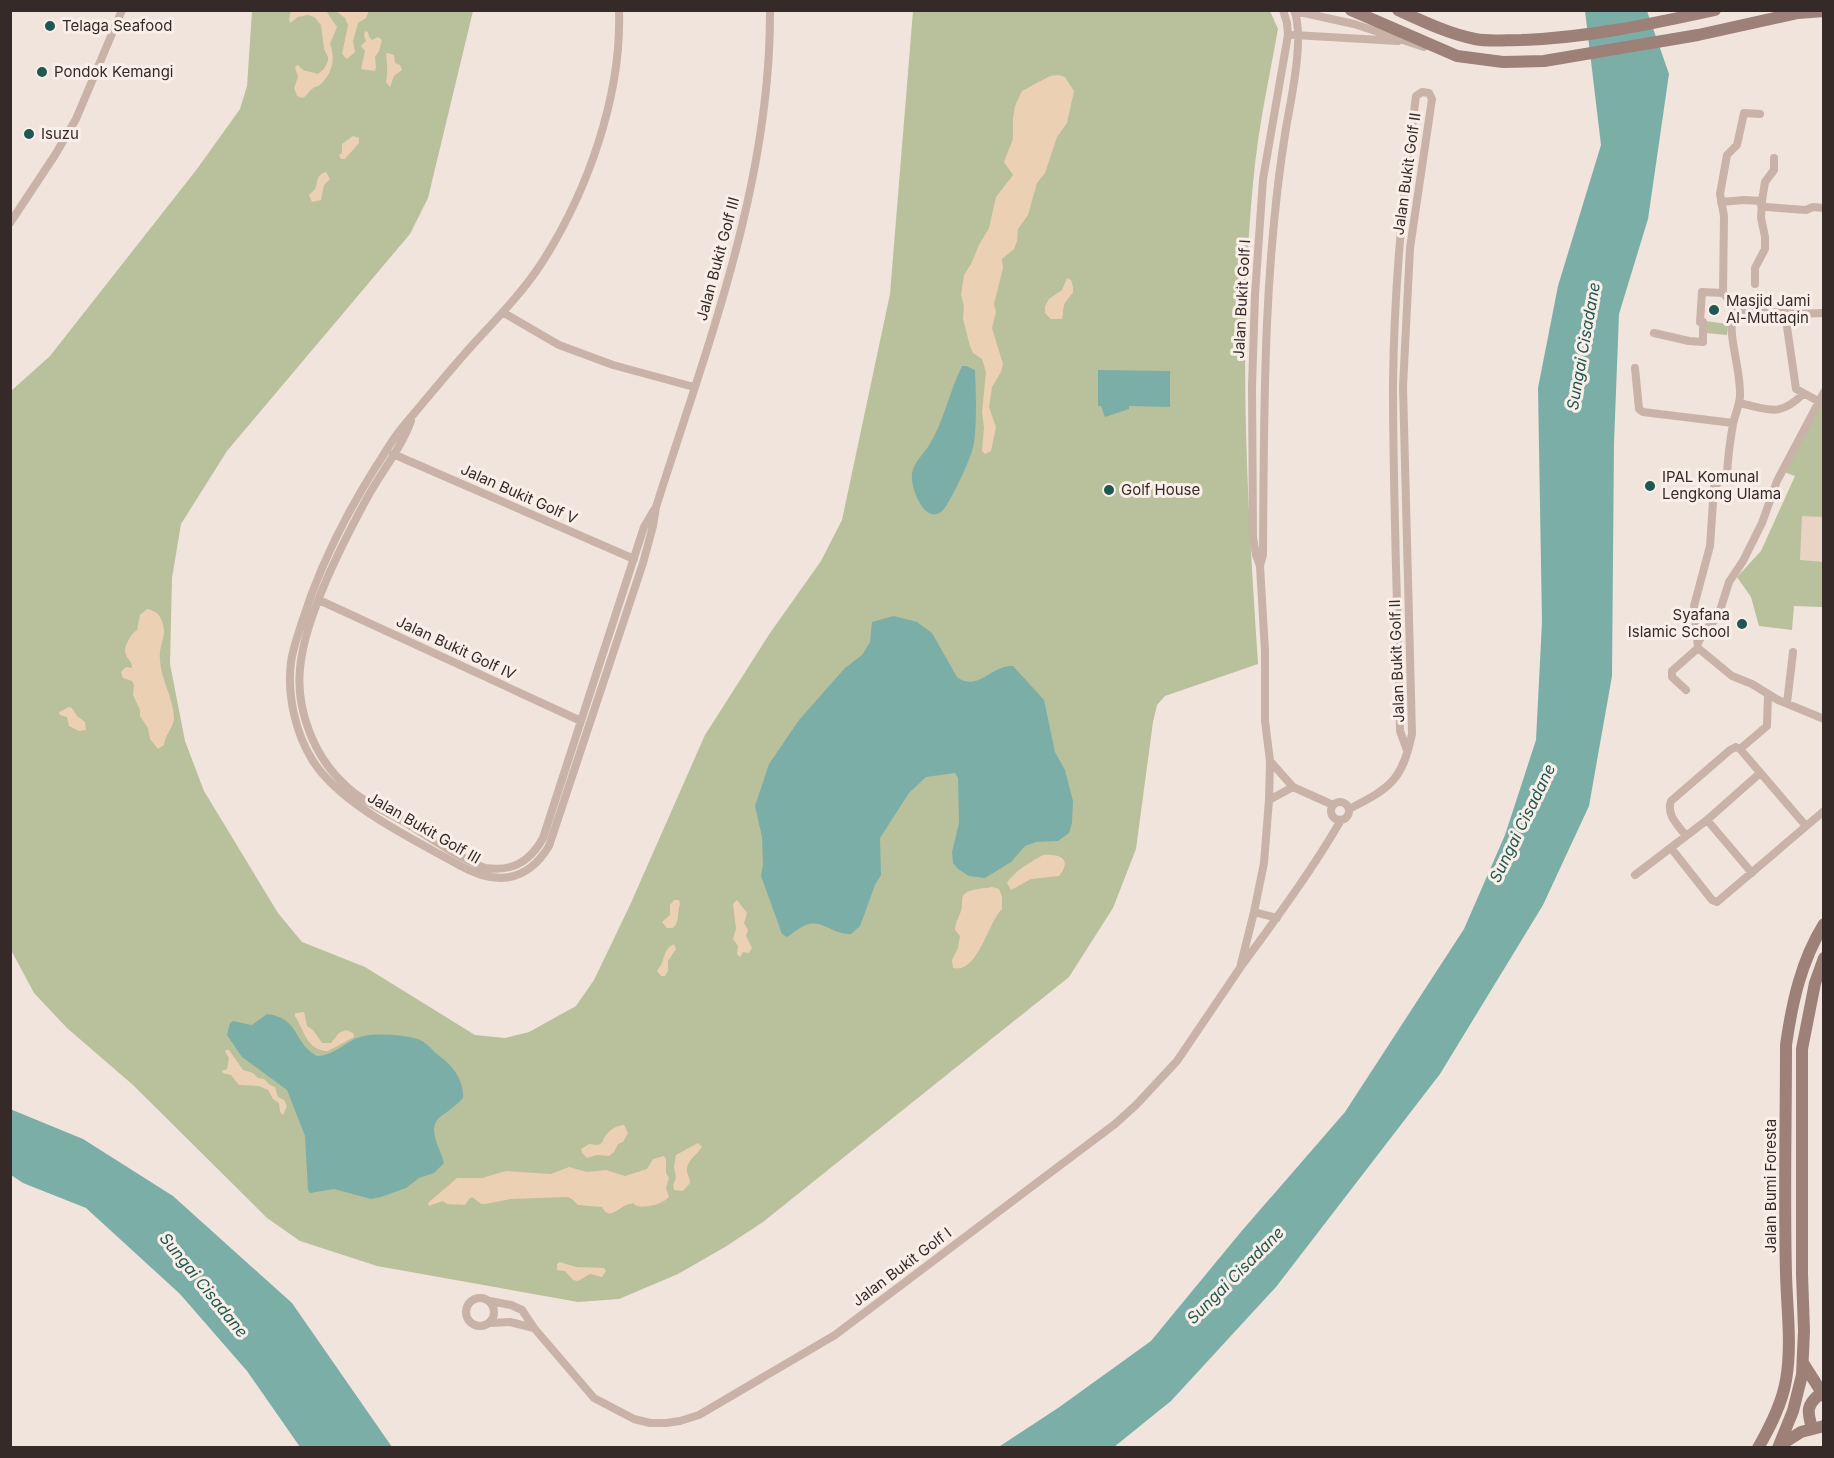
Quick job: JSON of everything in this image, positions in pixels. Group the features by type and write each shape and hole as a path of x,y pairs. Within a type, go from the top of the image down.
{"main road":[{"path":"1351,10 1456,56 1503,62 1544,61 1824,11"},
{"path":"1398,10 1431,25 1474,39 1490,40 1541,39 1618,30 1714,10"},
{"name":"Jalan Bumi Foresta","path":"1758,1448 1772,1423 1786,1383 1788,1367 1786,1045 1790,1013 1814,940 1824,924"},
{"name":"Jalan Bumi Foresta","path":"1778,1447 1793,1411 1802,1375 1804,1331 1802,1049 1812,994 1824,958"},
{"path":"1786,1274 1802,1274"},
{"path":"1778,1447 1818,1427 1808,1414 1812,1401 1822,1395 1802,1361"}],"street":[{"path":"10,223 76,119 122,10"},
{"name":"Jalan Bukit Golf III","path":"619,10 620,38 605,119 593,157 567,219 540,264 504,313 467,351 393,440 344,523 311,596 291,659 291,698 308,752 320,771 337,789 364,809 459,865 484,877 495,879 524,871 538,861 549,846 643,562 656,507 738,246 756,164 765,93 770,10"},
{"name":"Jalan Bukit Golf I","path":"1240,968 1264,864 1269,800 1270,760 1265,721 1265,651 1260,566 1253,537 1251,494 1255,296 1263,179 1288,35 1283,10"},
{"name":"Jalan Bukit Golf I","path":"1260,566 1263,555 1264,388 1269,296 1277,181 1293,83 1298,35 1298,19 1294,10 1354,24 1456,56"},
{"name":"Jalan Bukit Golf I","path":"1288,35 1404,40"},
{"name":"Jalan Bukit Golf II","path":"1349,809 1394,781 1404,763 1412,734 1403,387 1410,248 1432,99 1431,95 1425,92 1416,96 1412,122 1395,316 1393,398 1400,730 1407,750"},
{"path":"1760,114 1744,112 1737,145 1727,155 1724,167 1721,202 1724,216 1723,293 1732,303 1733,309 1730,323 1737,363 1739,404 1727,474 1714,487 1710,546 1694,606 1699,647 1713,660 1732,676 1752,684 1786,704 1824,719"},
{"path":"1755,284 1755,268 1765,249 1761,203 1765,182 1774,170 1774,158"},
{"path":"1721,202 1744,200 1761,203 1766,207 1806,210 1813,207 1824,208"},
{"path":"1654,333 1703,342 1703,322 1700,322 1702,292 1723,293"},
{"path":"1733,309 1824,313"},
{"path":"504,313 570,349 613,365 694,387"},
{"path":"1785,313 1795,386 1798,391 1818,401"},
{"path":"1635,368 1639,409 1643,412 1734,423"},
{"path":"1684,688 1672,678 1675,667 1699,647 1706,629 1718,617 1730,582 1762,523 1777,481 1824,392"},
{"path":"1739,404 1768,410 1784,410 1803,394"},
{"name":"Jalan Bukit Golf III","path":"412,417 406,433 366,498 319,600 304,643 299,684 303,709 318,752 335,774 357,794 477,864 493,869 507,868 523,862 538,846 552,812 644,527 656,507"},
{"name":"Jalan Bukit Golf V","path":"393,454 634,559"},
{"name":"Jalan Bukit Golf IV","path":"319,600 580,721"},
{"path":"1786,704 1793,652"},
{"path":"1740,749 1767,726 1768,695"},
{"path":"1686,836 1670,815 1671,801 1736,747 1806,826"},
{"path":"1270,760 1293,787 1333,805"},
{"path":"1635,875 1707,820 1759,774"},
{"path":"1269,800 1293,787"},
{"path":"1343,802 1349,809 1346,817 1341,820 1333,816 1331,811 1333,805 1343,802"},
{"path":"1671,848 1712,900 1717,902 1824,811"},
{"name":"Jalan Bukit Golf I","path":"490,1301 511,1305 522,1310 534,1328 594,1398 634,1419 650,1423 666,1424 699,1415 835,1335 1115,1124 1136,1105 1177,1061 1325,848 1341,820"},
{"path":"1707,820 1752,873"},
{"path":"1254,912 1277,918"},
{"path":"490,1323 494,1314 493,1305 482,1298 473,1300 466,1311 472,1324 481,1326 510,1322 534,1328"}],"green space":[{"path":"252,11 473,11 428,198 410,234 227,451 181,524 172,578 170,664 185,741 204,791 278,913 302,942 365,967 475,1035 505,1038 529,1032 576,1006 594,980 630,905 705,735 770,633 821,561 842,520 890,294 913,11 1270,11 1278,29 1255,164 1246,289 1247,477 1258,664 1165,696 1157,705 1136,849 1113,908 1069,977 763,1222 678,1274 619,1299 578,1302 377,1266 300,1241 267,1218 133,1085 67,1028 34,993 11,950 11,391 50,356 197,169 240,109 247,86"},
{"path":"1705,321 1728,324 1727,335 1705,333"},
{"path":"1823,398 1823,607 1794,606 1792,630 1759,626 1751,597 1737,577 1761,551 1795,476 1784,472"}],"sand":[{"path":"291,11 326,11 337,27 330,44 333,60 328,75 321,84 302,98 297,96 294,88 298,77 295,67 298,65 303,70 318,74 324,69 328,57 324,49 321,25 314,17 308,15 298,17 290,23"},
{"path":"336,11 369,11 366,18 358,23 353,41 355,52 347,59 342,54 348,25 345,18"},
{"path":"365,31 372,40 378,37 382,40 375,57 375,71 361,69 365,51 361,46 366,41"},
{"path":"386,54 394,55 395,63 400,65 402,70 394,76 390,87 386,82"},
{"path":"1050,76 1065,77 1074,91 1067,123 1057,137 1045,173 1037,183 1028,215 1018,229 1014,249 1002,259 1003,268 994,304 996,312 992,328 1003,364 992,387 989,407 996,427 991,451 985,454 982,451 984,427 982,412 986,372 982,359 973,353 963,319 964,306 961,295 964,275 989,228 996,197 1013,175 1004,162 1013,139 1015,106 1022,91"},
{"path":"353,136 359,138 359,143 345,159 341,159 339,155 342,153 342,144"},
{"path":"326,172 330,179 324,185 321,200 312,202 309,195 315,189 319,177"},
{"path":"1067,278 1071,280 1073,288 1064,305 1062,319 1051,319 1045,313 1045,306 1049,299 1062,290"},
{"path":"147,609 157,613 163,625 161,668 174,719 164,745 158,749 150,739 148,728 140,716 140,710 133,695 134,685 132,681 123,678 121,672 126,667 132,668 125,652 126,645 137,630 140,615"},
{"path":"69,707 85,722 86,730 79,731 69,726 67,717 60,715 59,712"},
{"path":"1043,855 1062,858 1065,865 1059,876 1031,879 1011,890 1007,883 1010,879 1023,867"},
{"path":"992,887 999,889 1002,909 976,955 962,968 953,968 952,960 958,948 960,936 955,927 962,909 963,896 972,890"},
{"path":"674,900 679,900 680,904 678,920 673,928 667,928 662,922 670,915 670,905"},
{"path":"737,900 747,913 744,923 748,930 746,936 752,948 749,953 743,952 740,957 737,954 738,946 733,939 736,929 733,904"},
{"path":"674,944 676,949 668,961 668,971 665,976 661,976 657,971 667,950"},
{"path":"304,1012 307,1026 313,1030 322,1043 331,1043 339,1033 346,1030 353,1033 354,1037 328,1051 315,1048 307,1039 295,1016 295,1013"},
{"path":"226,1050 229,1050 243,1070 253,1073 275,1087 278,1097 284,1100 287,1106 283,1115 280,1112 279,1103 273,1099 268,1090 259,1086 239,1085 231,1075 223,1073 222,1071 227,1069 229,1058"},
{"path":"624,1125 628,1133 623,1142 618,1144 609,1156 597,1155 587,1158 582,1153 581,1149 589,1144 602,1143 610,1131"},
{"path":"698,1143 702,1147 687,1168 690,1183 683,1191 674,1190 676,1155"},
{"path":"664,1156 666,1173 669,1178 666,1188 669,1197 663,1202 650,1206 638,1206 631,1203 608,1213 602,1207 578,1205 568,1197 511,1199 481,1204 472,1197 465,1205 447,1204 443,1201 429,1206 428,1203 457,1178 482,1178 506,1171 551,1174 569,1167 587,1172 606,1170 625,1176 647,1169 653,1159"},
{"path":"560,1262 576,1267 604,1268 606,1271 602,1277 590,1274 578,1281 573,1280 565,1271 557,1270 557,1264"}],"shaded area":[{"path":"1802,516 1823,517 1823,562 1800,560"}],"water":[{"name":"Sungai Cisadane","path":"1585,11 1647,11 1669,74 1648,219 1619,314 1614,443 1612,676 1589,806 1543,905 1440,1074 1276,1287 1171,1401 1114,1447 997,1448 1058,1408 1151,1341 1240,1233 1345,1112 1464,929 1505,835 1536,740 1542,622 1538,388 1558,286 1601,145"},
{"path":"962,366 975,370 976,416 973,449 946,506 940,513 933,514 927,512 917,498 912,474 916,463 928,447 938,427"},
{"path":"1098,370 1170,371 1170,407 1129,406 1129,409 1105,417 1101,406 1098,406"},
{"path":"894,616 917,622 932,633 957,677 964,681 978,680 998,669 1013,666 1044,700 1055,752 1065,770 1073,801 1069,833 1058,841 1036,842 1025,846 1011,862 985,878 969,876 953,863 952,852 959,823 958,778 955,773 926,777 909,793 880,838 881,875 860,926 851,934 845,934 820,924 809,924 787,937 782,934 761,876 762,837 755,806 769,764 799,720 845,668 862,655 870,642 872,622"},
{"path":"267,1014 285,1020 309,1051 317,1056 330,1053 352,1040 369,1035 408,1037 420,1040 427,1045 452,1068 463,1091 463,1098 440,1117 434,1127 444,1163 434,1173 419,1178 406,1188 381,1197 371,1199 334,1189 310,1193 305,1136 287,1090 242,1057 227,1035 230,1023 233,1021 252,1025"},
{"name":"Sungai Cisadane","path":"10,1109 83,1139 173,1196 292,1303 392,1447 300,1447 247,1371 180,1294 86,1208 23,1183 11,1175"}],"place":[{"name":"Telaga Seafood","path":"50,26"},
{"name":"Pondok Kemangi","path":"42,72"},
{"name":"Isuzu","path":"29,134"},
{"name":"Masjid Jami Al-Muttaqin","path":"1714,310"},
{"name":"IPAL Komunal Lengkong Ulama","path":"1650,486"},
{"name":"Golf House","path":"1109,490"},
{"name":"Syafana Islamic School","path":"1742,624"}]}
